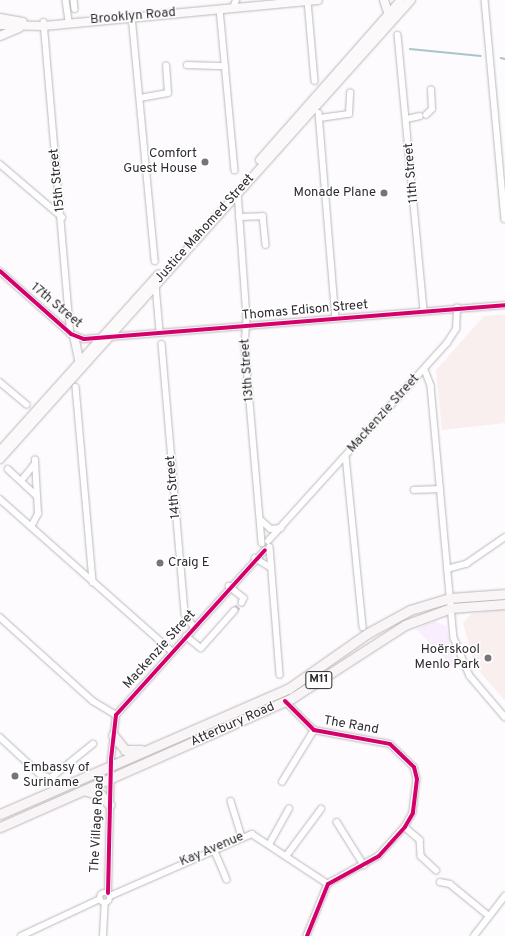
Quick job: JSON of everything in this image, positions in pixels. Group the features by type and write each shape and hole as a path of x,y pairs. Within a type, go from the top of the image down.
{"main road":[{"name":"Brooklyn Road","path":"0,25 26,26 220,9 235,4 318,0"},
{"path":"384,0 389,15"},
{"name":"Justice Mahomed Street","path":"0,450 79,359 401,0"},
{"name":"Justice Mahomed Street","path":"0,459 238,191 411,0"},
{"name":"Brooklyn Road","path":"0,18 44,24"},
{"path":"0,36 26,26"},
{"path":"72,335 79,359"},
{"name":"Atterbury Road","path":"0,814 288,689 390,620 450,598 505,594"},
{"name":"Atterbury Road","path":"0,827 111,780 285,702 383,636 451,608 505,604"},
{"path":"113,735 125,750 159,746"},
{"path":"84,791 98,793 110,805"}],"street":[{"path":"66,0 68,22"},
{"path":"74,0 75,9"},
{"path":"485,0 505,220"},
{"path":"308,1 315,80"},
{"path":"220,9 235,170"},
{"path":"132,16 155,262"},
{"name":"15th Street","path":"44,24 72,335"},
{"name":"11th Street","path":"398,36 424,310"},
{"path":"187,65 225,66"},
{"path":"140,98 168,93 166,66"},
{"path":"426,115 432,108 431,90"},
{"path":"336,318 320,116 349,114 350,93"},
{"path":"407,120 420,116"},
{"path":"0,164 62,217"},
{"name":"13th Street","path":"238,191 246,326 261,523 270,566 280,675"},
{"path":"239,218 263,216 266,245"},
{"name":"17th Street","path":"0,271 72,335 106,340"},
{"path":"156,285 160,332"},
{"name":"Thomas Edison Street","path":"106,340 160,332 424,310 505,305"},
{"name":"Mackenzie Street","path":"116,716 229,586 425,370 455,332 457,308"},
{"name":"14th Street","path":"162,344 185,614 194,627"},
{"path":"425,370 431,386 454,638 466,668 505,717"},
{"path":"0,382 26,405"},
{"path":"76,387 93,582"},
{"path":"346,456 363,627"},
{"path":"20,481 35,462 38,514 32,527"},
{"path":"8,469 37,496"},
{"path":"414,490 440,489"},
{"path":"0,499 172,651"},
{"path":"261,523 271,529 280,529"},
{"path":"447,569 466,564 505,537"},
{"path":"255,559 270,566"},
{"path":"229,586 244,598 242,603"},
{"path":"186,636 200,648 234,612"},
{"path":"0,617 93,701 116,716 111,767"},
{"path":"297,695 298,712"},
{"name":"The Rand","path":"285,702 298,712 314,730 385,742 402,754 414,767 417,779 413,813 405,827 381,855 328,884"},
{"path":"282,782 314,730"},
{"path":"0,737 40,774 51,778 93,744"},
{"name":"The Village Road","path":"105,897 111,767"},
{"path":"231,801 242,837"},
{"path":"270,843 289,809"},
{"path":"287,855 321,809"},
{"path":"337,822 364,865"},
{"path":"405,827 420,840 421,856 436,870"},
{"name":"Kay Avenue","path":"21,936 214,849 242,837 254,834 270,843 328,884"},
{"path":"214,849 226,880"},
{"path":"440,882 450,884 488,915"},
{"path":"307,936 328,884"},
{"path":"474,936 488,915 505,896"},
{"path":"103,936 105,897"}],"shaded area":[{"path":"505,314 505,423 442,430 436,370 484,316"},
{"name":"Hoërskool Menlo Park","path":"505,609 505,701 475,666 463,623 471,614"},
{"path":"435,621 446,626 456,670 416,629"}],"waterway":[{"path":"410,49 481,56"},
{"path":"501,58 505,59"}],"tunnel":[{"path":"234,611 242,603"}],"cycle path":[{"path":"0,271 71,334 84,339 505,305"},
{"path":"108,893 111,759 116,715 265,550"},
{"path":"285,701 314,730 390,744 414,767 417,779 413,813 405,827 379,856 328,884 307,936"}],"place":[{"name":"Comfort Guest House","path":"205,162"},
{"name":"Monade Plane","path":"384,193"},
{"name":"Craig E","path":"160,563"},
{"name":"Hoërskool Menlo Park","path":"488,658"},
{"name":"Embassy of Suriname","path":"15,776"}]}
